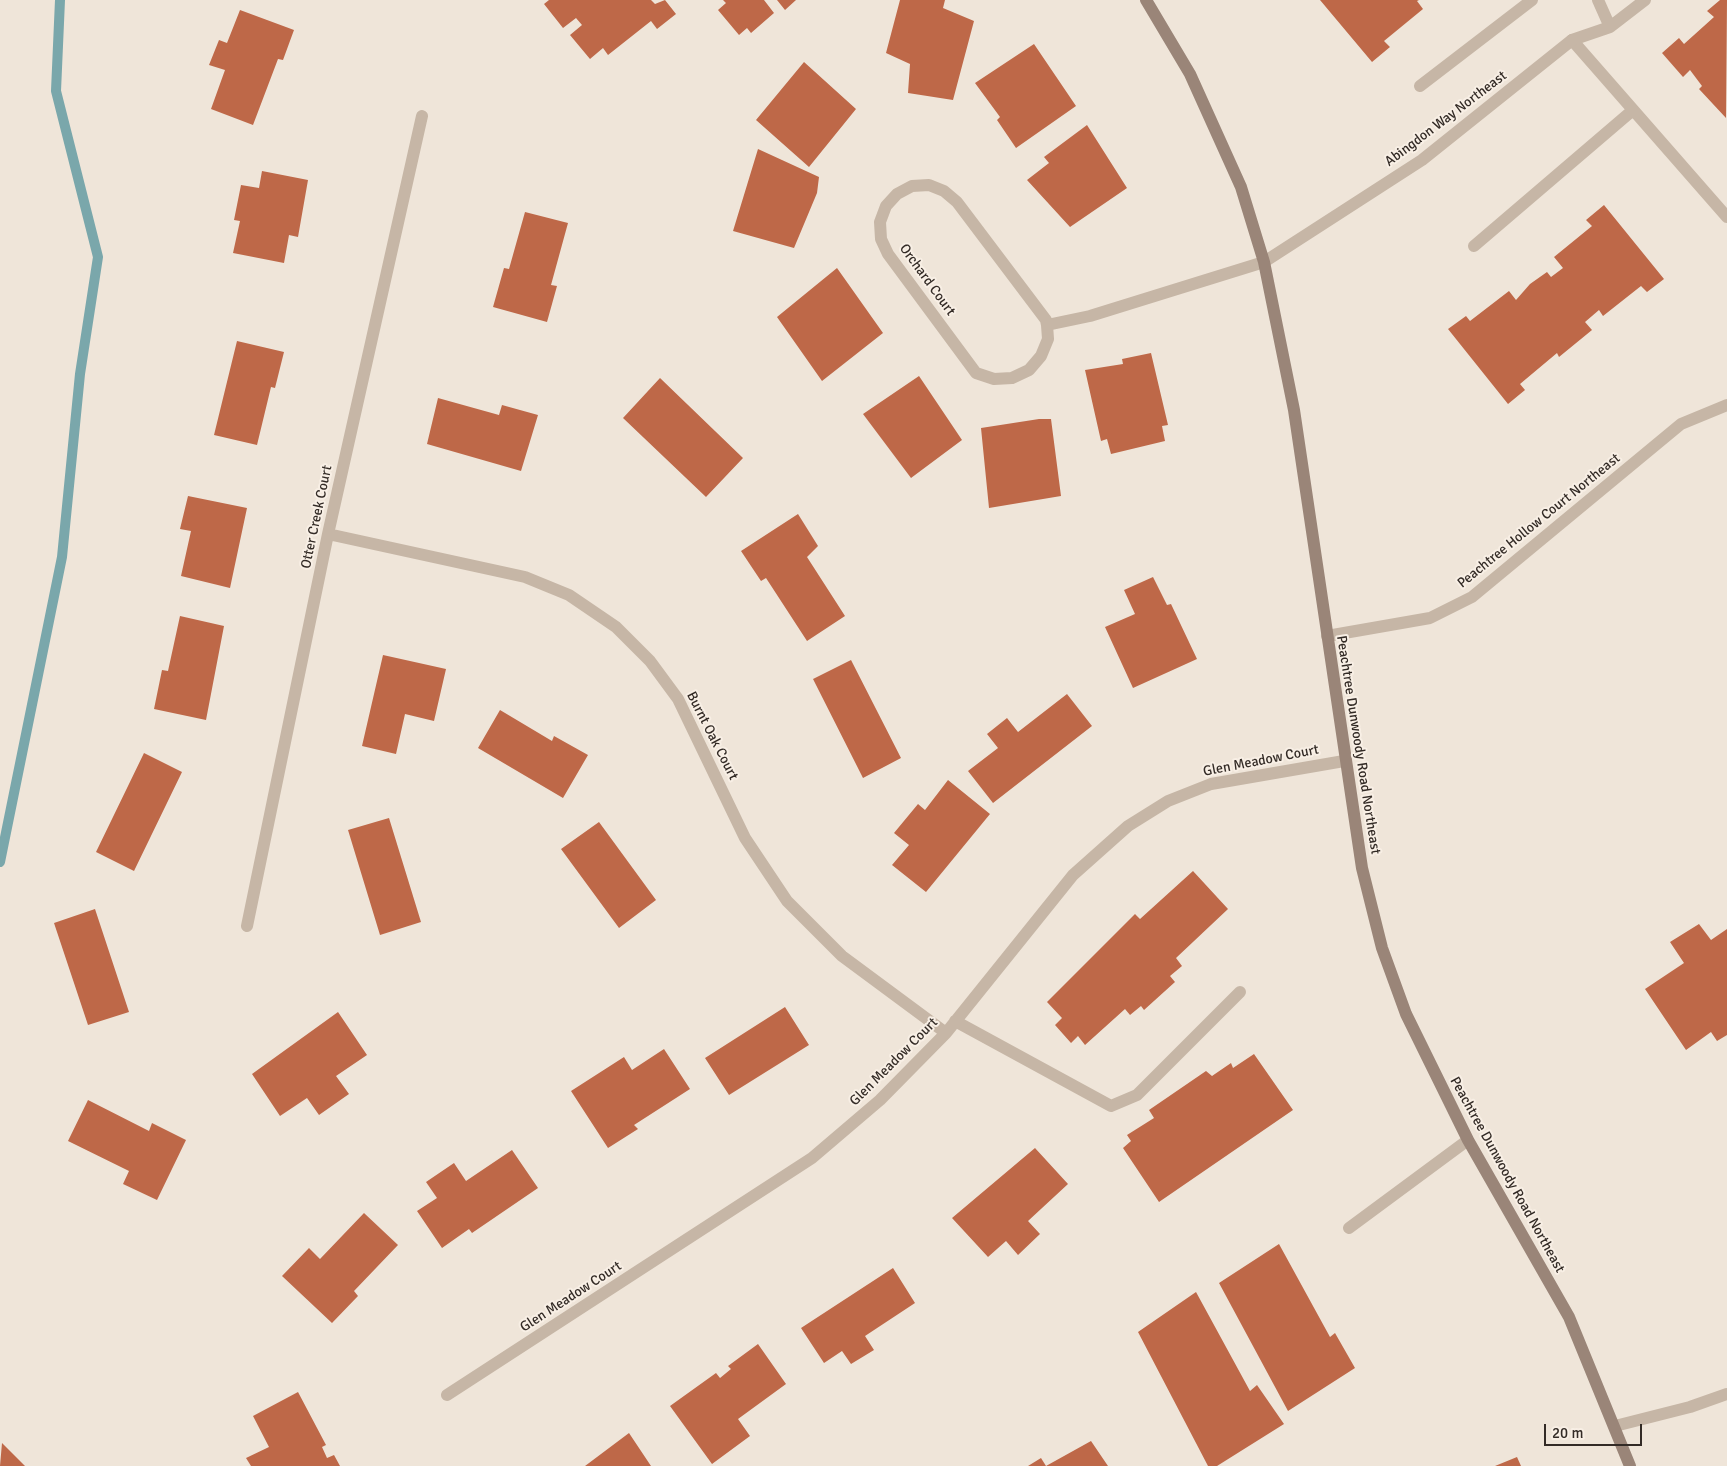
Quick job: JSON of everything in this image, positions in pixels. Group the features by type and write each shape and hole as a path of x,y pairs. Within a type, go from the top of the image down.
{"street":[{"name":"Peachtree Dunwoody Road Northeast","path":"1146,0 1190,74 1241,188 1264,262 1294,410 1344,761 1362,868 1382,948 1406,1014 1468,1140 1569,1318 1630,1466"},
{"path":"1420,86 1532,0"},
{"path":"1598,0 1610,27"},
{"name":"Abingdon Way Northeast","path":"1264,262 1422,160 1572,40 1610,27 1645,0"},
{"path":"1572,40 1727,217"},
{"path":"1474,246 1633,110"},
{"name":"Otter Creek Court","path":"247,926 328,534 422,116"},
{"name":"Orchard Court","path":"929,185 944,191 957,202 1046,320 1047,324 1048,339 1041,356 1029,370 1012,378 994,379 976,373 888,254 881,239 880,222 886,206 897,194 912,186 929,185"},
{"path":"1047,324 1090,316 1264,262"},
{"name":"Peachtree Hollow Court Northeast","path":"1327,636 1430,618 1472,597 1682,424 1727,405"},
{"name":"Burnt Oak Court","path":"328,534 525,576 569,595 616,627 650,661 678,699 746,838 788,901 842,956 946,1034"},
{"name":"Glen Meadow Court","path":"447,1395 812,1158 880,1100 946,1034 1073,875 1128,826 1168,801 1211,784 1344,761"},
{"path":"956,1021 1111,1106 1137,1095 1240,992"},
{"path":"1349,1228 1468,1140"},
{"path":"1615,1426 1690,1407 1727,1394"}],"building":[{"path":"549,0 651,0 655,4 665,0 676,14 657,29 651,21 608,55 603,48 590,59 570,35 582,25 576,18 563,28 544,4"},
{"path":"723,0 764,0 774,13 751,33 747,28 739,35 718,10 726,3"},
{"path":"777,0 796,0 785,10"},
{"path":"900,0 945,0 943,8 974,21 953,100 908,93 910,64 886,53"},
{"path":"1320,0 1419,0 1417,1 1423,9 1384,41 1390,47 1372,62"},
{"path":"1720,0 1727,0 1726,118 1699,89 1702,86 1690,70 1683,77 1662,53 1679,38 1684,44 1714,17 1707,11"},
{"path":"240,10 294,30 283,60 278,59 253,125 211,109 225,70 209,65 219,40 227,43"},
{"path":"1034,44 1076,106 1016,148 997,120 1000,117 975,83"},
{"path":"804,62 856,109 809,167 756,120"},
{"path":"1087,125 1127,188 1070,227 1027,180 1049,163 1044,157"},
{"path":"758,149 819,177 817,193 794,248 733,231"},
{"path":"262,171 308,180 298,237 289,235 284,263 233,253 240,221 234,220 241,185 259,188"},
{"path":"1604,205 1664,279 1647,292 1641,286 1603,316 1599,310 1585,322 1592,330 1559,357 1557,353 1520,384 1525,390 1508,404 1448,329 1466,316 1470,321 1509,291 1516,300 1530,284 1547,272 1551,277 1563,268 1554,257 1592,226 1586,220"},
{"path":"525,212 568,223 551,285 557,286 547,322 493,307 504,268 509,269"},
{"path":"837,268 883,333 822,381 777,317"},
{"path":"237,341 284,352 275,388 271,387 257,445 214,435"},
{"path":"1151,353 1168,425 1162,426 1165,441 1111,454 1107,439 1101,441 1085,370 1123,364 1122,359"},
{"path":"919,376 962,440 911,478 863,414"},
{"path":"660,378 743,458 706,497 623,418"},
{"path":"438,398 499,415 502,405 538,415 521,471 427,444"},
{"path":"1039,419 1051,419 1061,496 989,508 981,428"},
{"path":"188,496 247,508 230,588 181,576 191,531 180,529"},
{"path":"798,514 818,546 807,557 845,616 807,641 766,578 761,581 741,551"},
{"path":"1153,577 1167,605 1171,604 1197,659 1133,688 1105,627 1135,614 1124,590"},
{"path":"180,616 224,626 206,720 154,709 162,670 168,671"},
{"path":"383,655 446,669 434,721 405,714 396,754 362,746"},
{"path":"851,660 901,758 863,778 813,679"},
{"path":"1067,694 1092,726 993,803 968,771 998,748 987,734 1007,718 1018,732"},
{"path":"500,710 552,741 554,736 588,755 563,798 478,748"},
{"path":"144,753 182,772 134,871 96,852"},
{"path":"948,780 990,814 926,892 892,865 909,845 894,833 918,804 925,810"},
{"path":"389,818 421,922 380,935 348,830"},
{"path":"599,822 656,900 619,928 561,849"},
{"path":"1193,871 1228,909 1176,958 1182,966 1170,976 1175,982 1144,1010 1141,1006 1130,1015 1125,1009 1085,1045 1078,1036 1071,1043 1055,1025 1062,1018 1047,1002 1135,914 1140,919"},
{"path":"95,909 129,1012 88,1025 54,923"},
{"path":"1699,924 1711,940 1727,929 1727,1035 1717,1041 1711,1032 1686,1050 1645,989 1684,963 1670,942"},
{"path":"785,1007 809,1045 729,1095 705,1058"},
{"path":"338,1012 367,1055 336,1076 349,1094 319,1115 307,1098 280,1116 252,1074"},
{"path":"664,1049 690,1089 634,1125 638,1129 608,1148 571,1091 624,1057 632,1070"},
{"path":"1254,1054 1293,1110 1159,1202 1123,1148 1131,1141 1127,1135 1154,1118 1149,1110 1206,1071 1212,1076 1231,1063 1233,1068"},
{"path":"88,1100 149,1131 152,1123 186,1140 157,1200 123,1184 129,1171 68,1141"},
{"path":"1035,1148 1068,1184 1028,1221 1040,1234 1018,1255 1006,1241 988,1257 952,1218"},
{"path":"512,1150 538,1188 472,1233 469,1229 442,1248 417,1211 437,1198 426,1182 454,1163 466,1181"},
{"path":"364,1213 398,1245 354,1291 358,1296 332,1323 282,1276 309,1248 320,1259"},
{"path":"1279,1244 1330,1337 1335,1333 1355,1368 1288,1411 1219,1283"},
{"path":"893,1268 915,1303 865,1336 874,1350 851,1364 842,1351 824,1363 801,1328"},
{"path":"1196,1292 1250,1391 1257,1385 1284,1424 1217,1466 1208,1466 1138,1332"},
{"path":"758,1344 786,1384 738,1419 750,1436 712,1464 670,1406 716,1373 720,1378 731,1369 728,1366"},
{"path":"298,1392 326,1445 322,1447 327,1458 334,1455 340,1466 251,1466 246,1458 269,1447 253,1416"},
{"path":"629,1433 651,1466 585,1466"},
{"path":"1091,1441 1108,1466 1046,1466"},
{"path":"2,1443 25,1466 0,1466"},
{"path":"1517,1457 1521,1466 1495,1466"},
{"path":"1041,1458 1046,1466 1028,1466"}],"waterway":[{"path":"0,862 62,557 80,374 98,257 56,91 60,0"}]}
